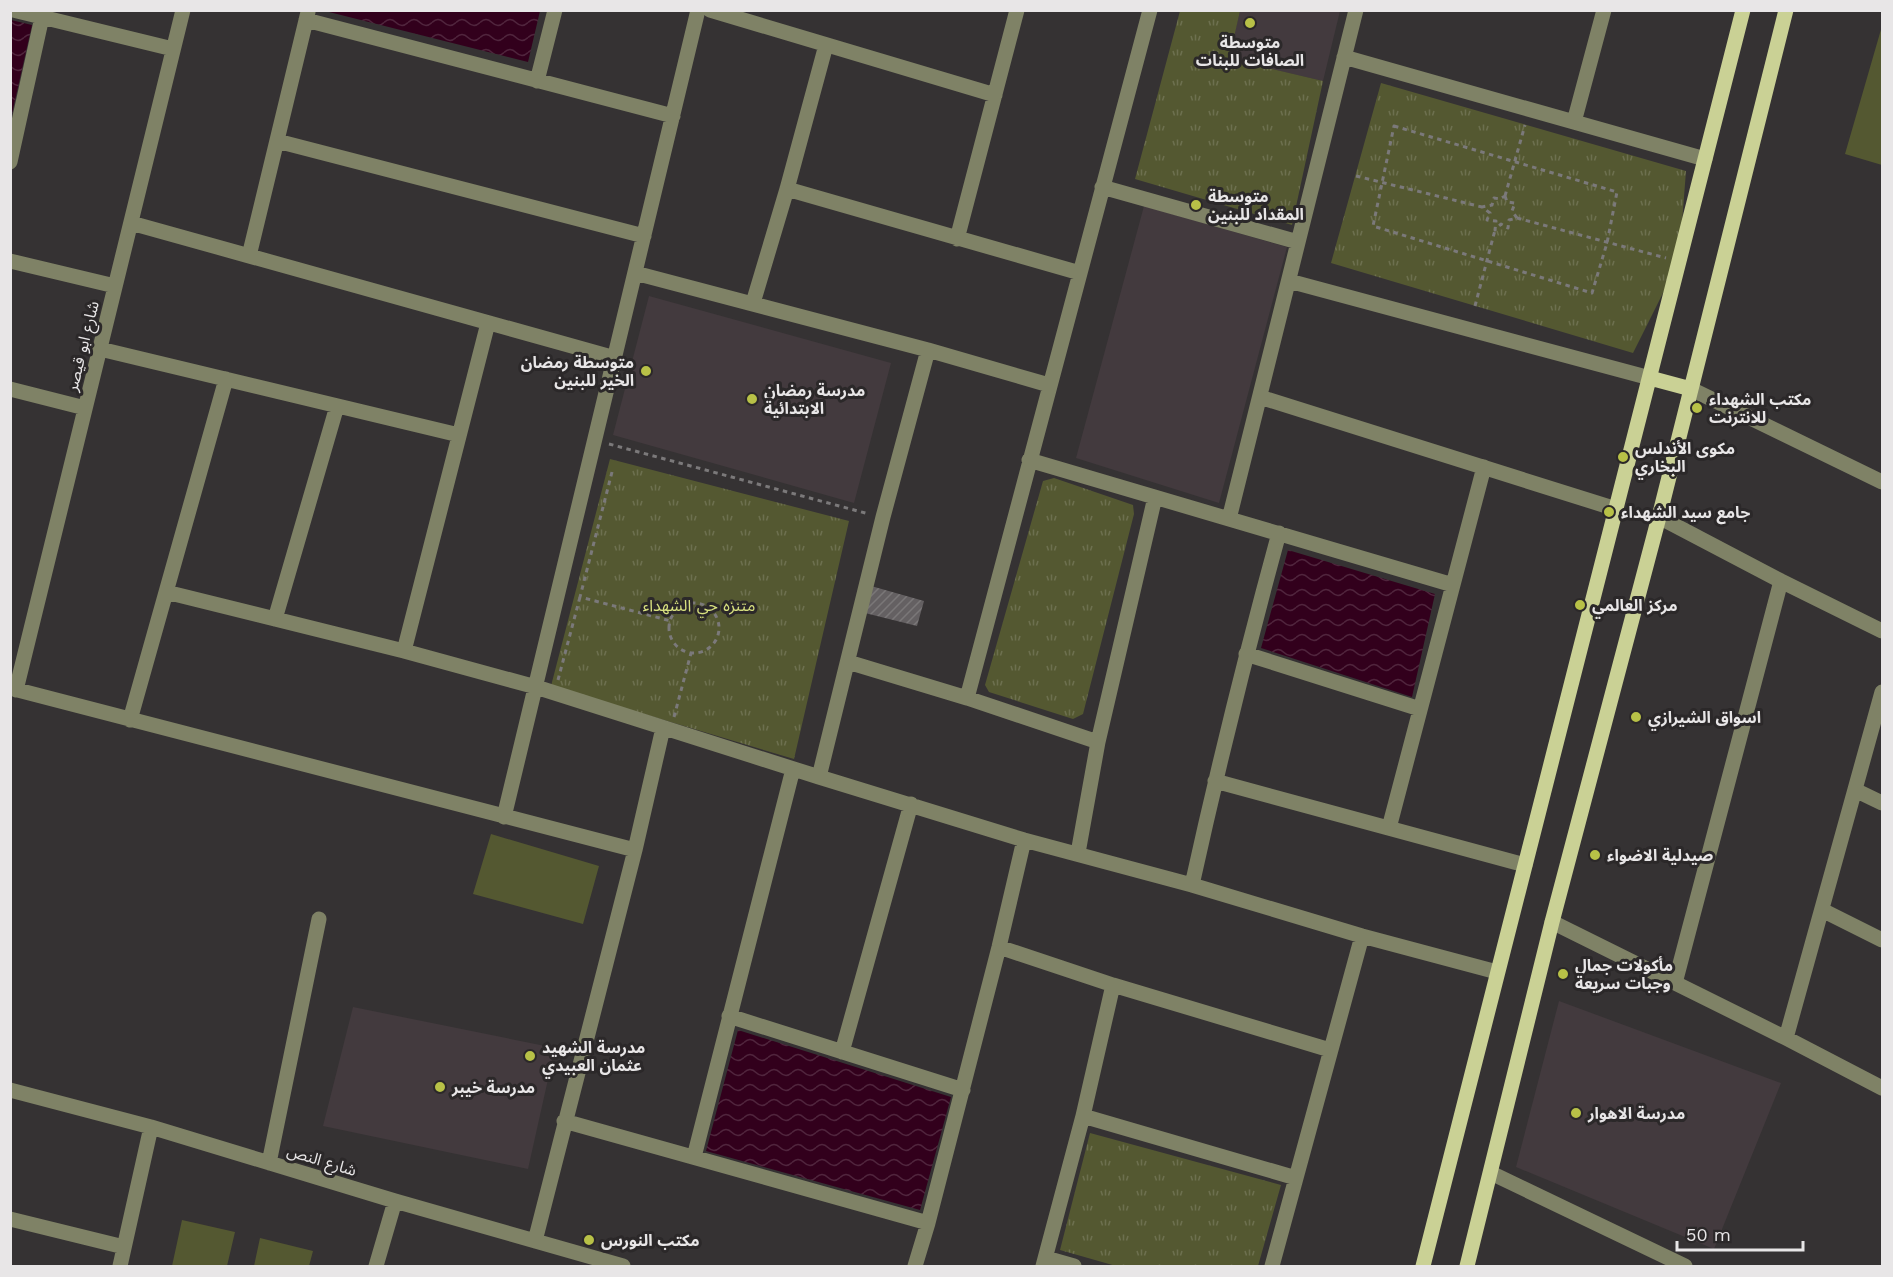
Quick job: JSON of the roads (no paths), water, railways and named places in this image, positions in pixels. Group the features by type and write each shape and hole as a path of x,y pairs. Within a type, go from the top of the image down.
{"main road":[{"path":"1423,1266 1743,10"},
{"path":"1467,1266 1552,922 1659,517 1786,10"},
{"path":"1650,378 1691,389"}],"street":[{"path":"13,10 173,49"},
{"name":"شارع ابو قيصر","path":"13,689 100,349 183,10"},
{"path":"537,81 555,10"},
{"path":"504,817 698,10"},
{"path":"710,10 995,95"},
{"path":"957,239 1017,10"},
{"path":"967,698 1150,10"},
{"path":"1229,519 1356,10"},
{"path":"1574,122 1604,10"},
{"path":"249,256 308,15 537,81 673,116"},
{"path":"10,162 14,132 42,17"},
{"path":"753,303 826,45"},
{"path":"1344,57 1705,159"},
{"path":"277,141 644,236"},
{"path":"1102,187 1298,242"},
{"path":"787,189 1080,273"},
{"path":"131,223 615,358"},
{"path":"10,261 115,286"},
{"path":"635,273 928,350 1049,385"},
{"path":"1289,281 1650,378"},
{"path":"405,651 488,323"},
{"path":"100,349 459,435"},
{"path":"819,777 883,518 928,350"},
{"path":"130,720 226,379"},
{"path":"10,389 85,408"},
{"path":"1691,389 1882,482"},
{"path":"1260,397 1616,509"},
{"path":"275,619 337,406"},
{"path":"1029,460 1453,585"},
{"path":"1389,828 1484,467"},
{"path":"1078,853 1098,742 1155,497"},
{"path":"1659,517 1882,631"},
{"path":"1192,885 1246,654 1280,533"},
{"path":"1675,984 1781,581"},
{"path":"166,592 405,651 536,687 1024,840 1078,853 1362,936 1497,972"},
{"path":"1246,654 1420,709"},
{"path":"848,663 967,698 1098,742"},
{"path":"13,689 635,850"},
{"path":"1786,1038 1882,692"},
{"path":"535,1241 564,1121 667,729"},
{"path":"694,1157 793,769"},
{"path":"1215,781 1525,865"},
{"path":"1855,790 1882,803"},
{"path":"842,1052 911,804"},
{"path":"915,1266 963,1090 1024,840"},
{"path":"1822,910 1882,940"},
{"path":"269,1163 319,919"},
{"path":"1552,922 1882,1088"},
{"path":"1272,1266 1362,936"},
{"path":"999,947 1113,985 1330,1050"},
{"path":"1074,1266 1045,1262 1083,1116 1113,985"},
{"path":"729,1016 963,1090"},
{"name":"شارع النص","path":"10,1090 151,1127 395,1201 623,1266"},
{"path":"1083,1116 1296,1178"},
{"path":"564,1121 928,1223"},
{"path":"120,1266 151,1127"},
{"path":"1491,1173 1685,1266"},
{"path":"376,1266 395,1201"},
{"path":"10,1219 124,1247"}],"water":[{"path":"321,10 540,10 540,11 528,62"},
{"path":"10,20 32,25 11,118"},
{"path":"1288,550 1435,594 1412,697 1261,648"},
{"path":"738,1030 951,1097 920,1210 706,1151"}],"place":[{"name":"متوسطة الصافات للبنات","path":"1250,23"},
{"name":"متوسطة المقداد للبنين","path":"1196,205"},
{"name":"متوسطة رمضان الخير للبنين","path":"646,371"},
{"name":"مدرسة رمضان الابتدائية","path":"752,399"},
{"name":"مكتب الشهداء للانترنت","path":"1697,408"},
{"name":"مكوى الأندلس البخاري","path":"1623,457"},
{"name":"جامع سيد الشهداء","path":"1609,512"},
{"name":"مركز العالمي","path":"1580,605"},
{"name":"اسواق الشيرازي","path":"1636,717"},
{"name":"صيدلية الاضواء","path":"1595,855"},
{"name":"مأكولات جمال وجبات سريعة","path":"1563,974"},
{"name":"مدرسة الشهيد عثمان العبيدي","path":"530,1056"},
{"name":"مدرسة خيبر","path":"440,1087"},
{"name":"مدرسة الاهوار","path":"1576,1113"},
{"name":"مكتب النورس","path":"589,1240"}],"park label":[{"name":"متنزه حي الشهداء","path":"699,605"}]}
